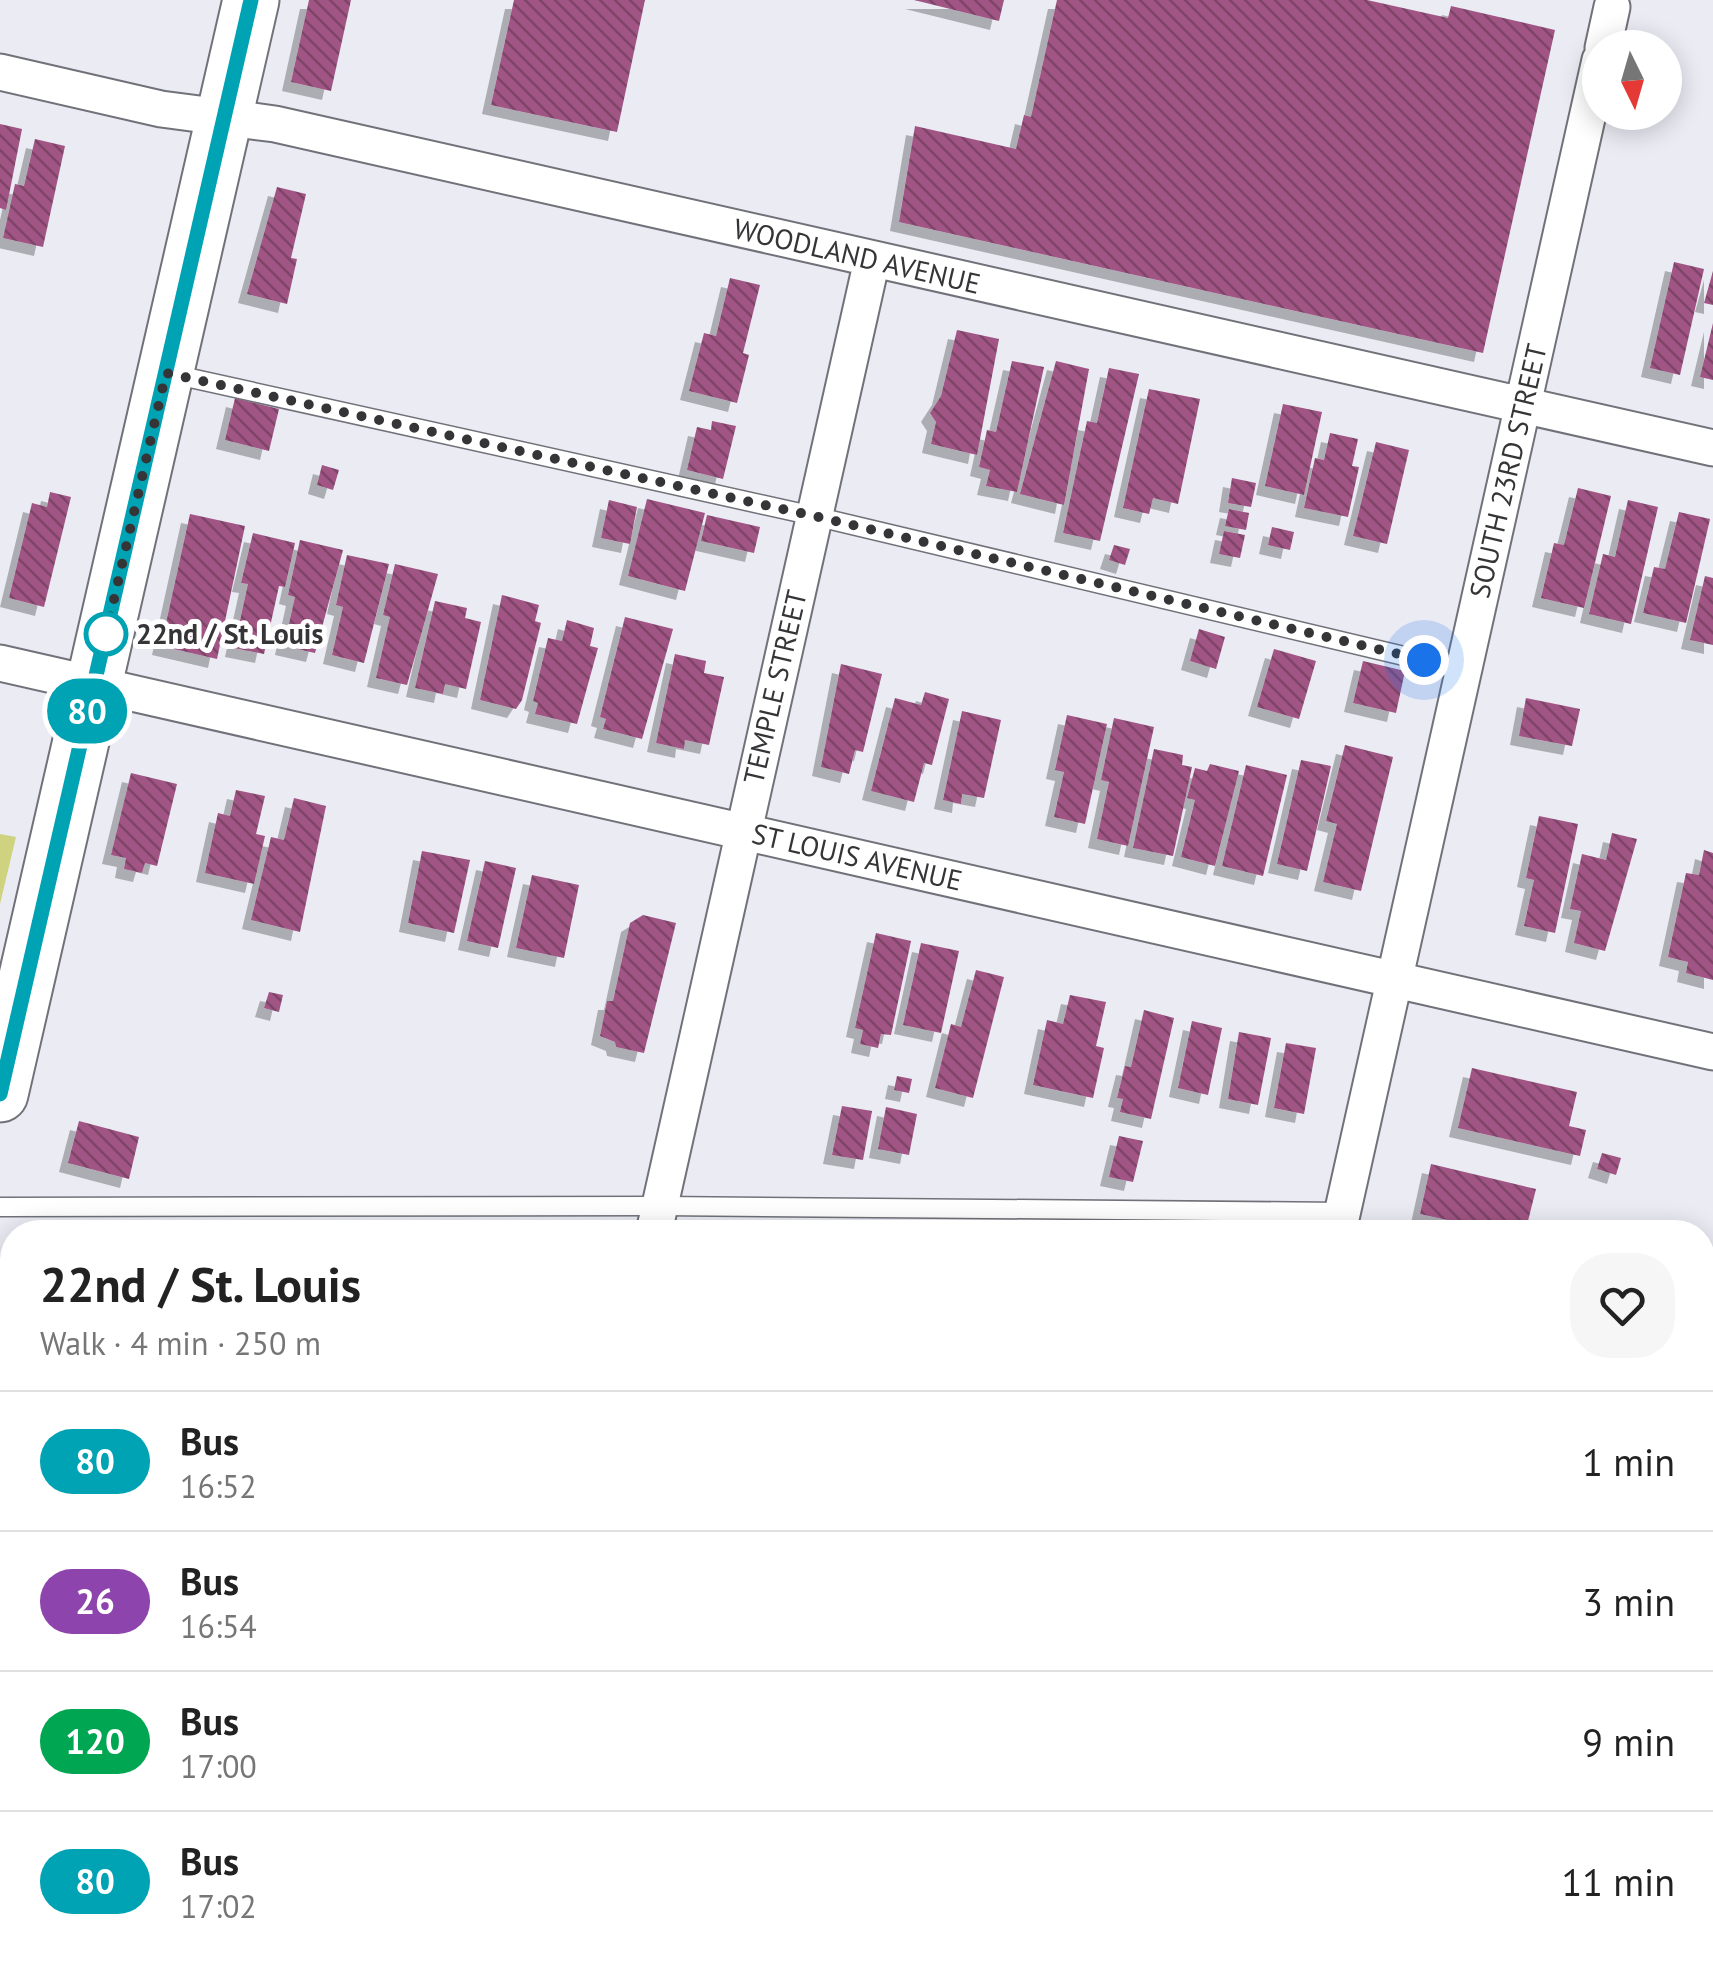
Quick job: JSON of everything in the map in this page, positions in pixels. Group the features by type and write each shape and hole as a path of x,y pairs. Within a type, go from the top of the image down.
{"main road":[{"path":"0,1094 9,1008 93,687 251,0"}],"street":[{"path":"1607,30 1612,7"},
{"name":"WOODLAND AVENUE","path":"0,72 161,109 276,124 1713,448"},
{"name":"SOUTH 23RD STREET","path":"1341,1220 1584,130"},
{"name":"TEMPLE STREET","path":"658,1219 872,260"},
{"name":"ST LOUIS AVENUE","path":"0,663 1713,1052"}],"lane":[{"path":"166,373 814,516 1463,670"},
{"path":"0,1206 886,1220"}],"green space":[{"path":"0,834 16,837 0,904"}],"building":[{"path":"309,0 351,0 331,91 291,82"},
{"path":"514,0 645,0 617,132 491,105"},
{"path":"914,0 1004,0 999,21"},
{"path":"1057,0 1367,0 1448,18 1451,6 1555,30 1483,353 899,222 915,126 1016,149 1024,115 1031,117"},
{"path":"0,124 22,129 6,210 0,208"},
{"path":"35,139 65,146 43,247 3,238 15,184 24,186"},
{"path":"277,187 306,194 291,258 297,259 287,304 247,294"},
{"path":"1674,262 1704,269 1680,375 1650,368"},
{"path":"1713,271 1713,305 1704,303"},
{"path":"730,278 760,285 743,353 749,355 737,403 689,391 704,333 716,336"},
{"path":"1713,323 1713,380 1700,377"},
{"path":"957,330 999,339 977,455 931,444 936,422 930,413 941,396"},
{"path":"1012,361 1044,367 1017,492 986,486 990,470 979,467 987,430 996,432"},
{"path":"1056,361 1089,369 1064,505 1020,494"},
{"path":"1109,368 1139,374 1100,541 1063,533 1087,421 1097,423"},
{"path":"1149,389 1200,399 1178,504 1153,498 1149,514 1123,508"},
{"path":"235,398 279,409 269,451 225,440"},
{"path":"1283,404 1322,412 1304,495 1265,486"},
{"path":"712,421 736,426 723,479 687,470 697,427 711,430"},
{"path":"1330,433 1358,439 1352,466 1359,467 1348,517 1304,508 1315,458 1324,460"},
{"path":"1376,442 1409,450 1387,544 1353,536"},
{"path":"322,465 339,470 333,490 317,485"},
{"path":"1232,478 1256,483 1251,507 1228,503"},
{"path":"1578,488 1611,496 1584,608 1541,598 1554,543 1564,545"},
{"path":"50,492 71,497 44,607 9,598 32,503 47,507"},
{"path":"647,499 705,513 685,591 628,576"},
{"path":"609,500 637,507 630,544 601,538"},
{"path":"1628,500 1658,507 1631,624 1589,614 1603,554 1615,557"},
{"path":"1229,509 1249,513 1246,530 1225,526"},
{"path":"1679,512 1710,519 1686,623 1643,613 1654,567 1665,569"},
{"path":"190,514 245,526 217,659 161,646"},
{"path":"707,515 760,527 754,553 701,541"},
{"path":"1272,527 1294,532 1290,550 1268,545"},
{"path":"1224,531 1245,535 1240,558 1219,554"},
{"path":"253,533 295,543 285,587 279,586 264,654 234,648 248,584 241,583"},
{"path":"300,540 343,550 315,653 284,646 295,597 288,595"},
{"path":"1114,545 1130,549 1125,565 1109,560"},
{"path":"347,555 389,564 364,663 332,655 343,607 336,605"},
{"path":"395,564 438,574 407,685 376,678 390,617 383,615"},
{"path":"1705,576 1713,578 1713,645 1690,640"},
{"path":"502,595 539,605 535,621 541,623 522,700 516,709 480,700"},
{"path":"435,601 467,608 465,618 481,622 466,689 445,684 443,694 415,688"},
{"path":"625,617 673,629 642,739 603,729 606,719 600,717"},
{"path":"567,620 594,628 590,646 598,648 577,724 535,714 538,703 533,701 548,638 562,641"},
{"path":"1199,629 1225,637 1216,669 1190,661"},
{"path":"1274,649 1316,661 1299,719 1257,707"},
{"path":"675,654 706,661 704,673 724,677 709,745 685,740 684,749 656,743"},
{"path":"1363,661 1405,671 1396,713 1353,703"},
{"path":"841,664 882,674 863,752 855,750 849,774 821,767"},
{"path":"925,692 949,699 932,765 924,763 914,802 871,791 895,698 921,705"},
{"path":"1526,698 1580,709 1572,746 1519,736"},
{"path":"962,711 1001,720 984,798 962,794 961,804 943,800"},
{"path":"1067,715 1107,724 1085,824 1054,817 1064,772 1055,770"},
{"path":"1114,718 1154,727 1128,846 1097,839 1109,782 1101,780"},
{"path":"1345,745 1393,757 1361,891 1323,882 1337,824 1326,821"},
{"path":"1154,749 1183,755 1182,765 1192,767 1173,856 1133,848"},
{"path":"1301,760 1331,766 1307,871 1277,864"},
{"path":"1210,764 1239,771 1215,866 1181,857 1195,800 1187,798 1195,768 1207,771"},
{"path":"1246,765 1287,775 1263,876 1222,866"},
{"path":"131,773 177,784 157,866 145,863 142,873 124,869 126,858 111,855"},
{"path":"236,790 265,796 256,834 265,836 254,884 205,873 218,813 230,816"},
{"path":"294,798 326,806 300,932 251,920 271,837 284,840"},
{"path":"1539,816 1578,824 1555,933 1524,926 1534,880 1526,878"},
{"path":"1612,833 1637,839 1605,951 1574,943 1581,911 1570,909 1582,854 1606,860"},
{"path":"1704,850 1713,853 1713,980 1686,973 1688,962 1668,957 1686,873 1699,875"},
{"path":"422,851 470,860 454,933 408,923"},
{"path":"485,861 516,868 498,948 467,941"},
{"path":"532,875 579,885 564,958 516,948"},
{"path":"643,915 676,923 644,1053 616,1047 615,1042 600,1036 607,1001 613,1001 630,923"},
{"path":"876,933 911,941 891,1035 881,1034 878,1048 860,1044 863,1030 855,1028"},
{"path":"921,943 959,951 941,1033 903,1025"},
{"path":"976,970 1004,977 973,1098 935,1088 951,1024 961,1027"},
{"path":"269,992 283,995 279,1012 264,1008"},
{"path":"1070,995 1106,1002 1096,1046 1104,1048 1093,1098 1033,1085 1047,1020 1063,1024"},
{"path":"1144,1010 1174,1018 1151,1119 1120,1112 1123,1099 1117,1098 1125,1066 1131,1067"},
{"path":"1192,1021 1222,1028 1208,1095 1178,1088"},
{"path":"1239,1032 1271,1038 1258,1105 1228,1099"},
{"path":"1286,1043 1316,1048 1304,1114 1274,1108"},
{"path":"1472,1068 1577,1092 1569,1126 1586,1130 1580,1156 1458,1128"},
{"path":"897,1076 912,1079 909,1093 894,1090"},
{"path":"842,1106 872,1111 863,1160 832,1155"},
{"path":"886,1107 917,1114 909,1155 878,1149"},
{"path":"79,1121 139,1137 129,1179 68,1163"},
{"path":"1119,1136 1143,1141 1133,1182 1109,1177"},
{"path":"1602,1153 1621,1158 1616,1175 1597,1169"},
{"path":"1431,1164 1536,1189 1528,1220 1448,1220 1420,1214"}],"bus line":[{"name":"80","path":"0,1094 251,0"}],"place":[{"name":"22nd / St. Louis","path":"106,634"}],"route":[{"path":"106,634 166,373 814,516 1424,660"}]}
